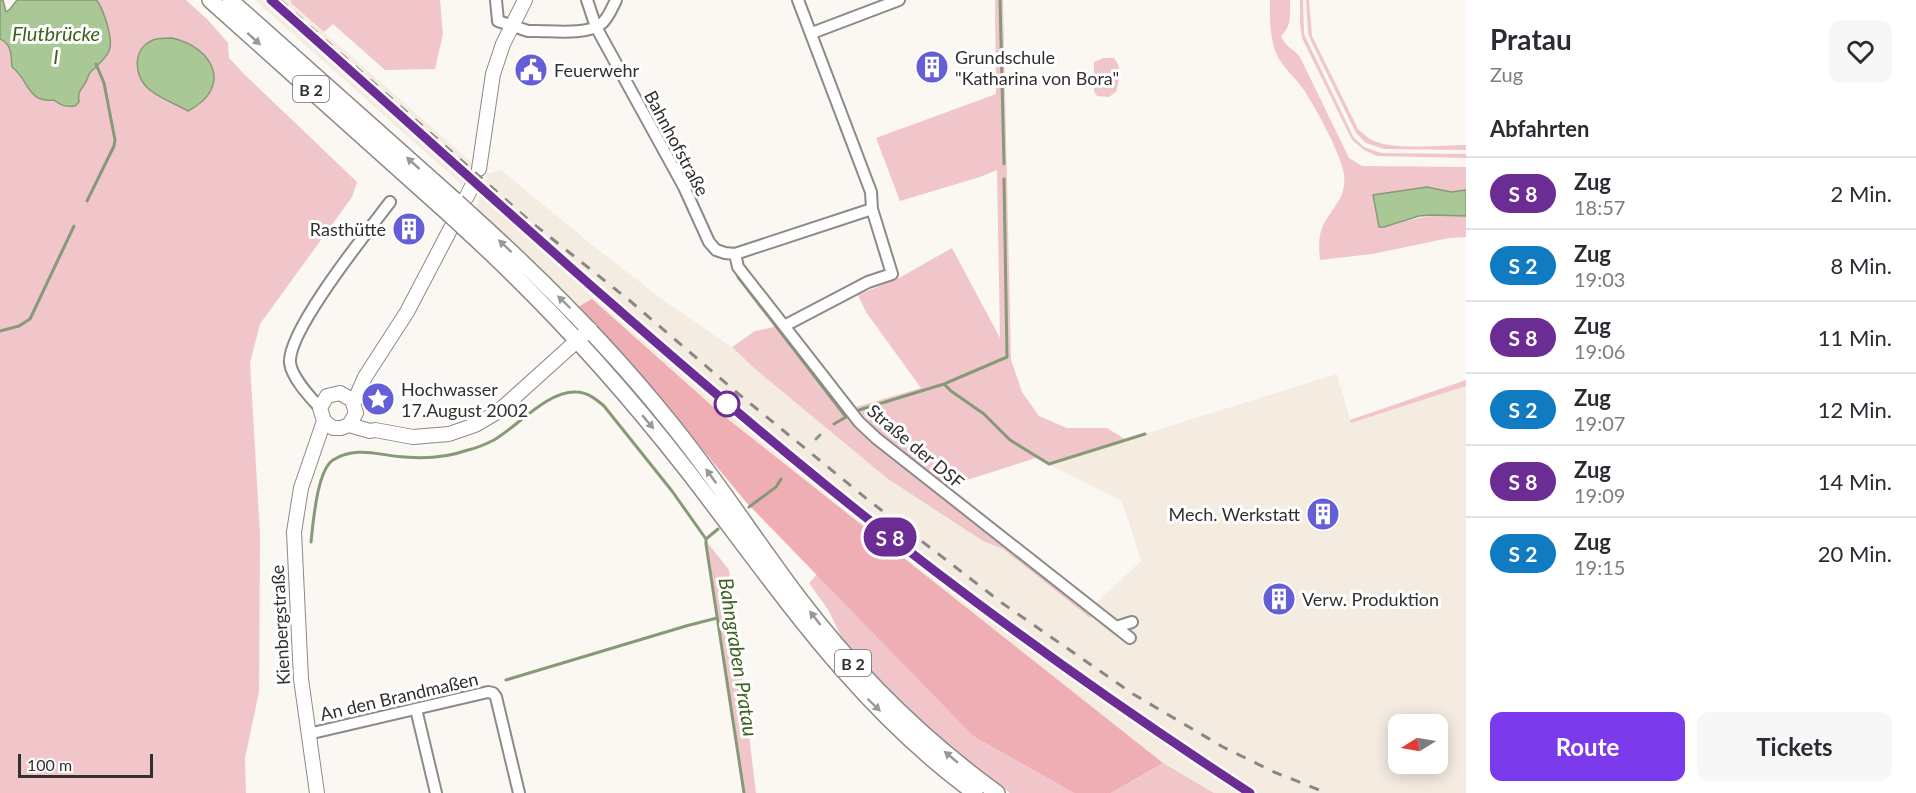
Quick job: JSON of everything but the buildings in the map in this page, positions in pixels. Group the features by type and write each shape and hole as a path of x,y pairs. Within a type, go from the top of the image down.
{"main road":[{"name":"B 2","path":"210,0 462,210 654,429 803,624 842,671 914,742 975,793"},
{"name":"B 2","path":"230,0 538,277 590,329 676,429 830,638 903,715 958,764 997,793"},
{"path":"479,169 493,74 503,44 525,0"},
{"name":"Kienbergstraße","path":"317,793 301,679 294,548 297,505 301,488 329,409 375,360 407,312 462,210"},
{"path":"353,414 341,428 329,409 348,396 353,414 373,425 375,430 401,436 425,437 449,434 475,425 501,409 590,329"},
{"name":"Kienbergstraße","path":"353,414 375,360"}],"street":[{"path":"496,0 498,21 536,31 583,31 596,27 604,22 616,0"},
{"name":"Bahnhofstraße","path":"587,0 596,27 684,187 709,242 716,250 725,254 735,254"},
{"path":"786,326 868,282 892,274 872,209 871,192 798,0"},
{"path":"812,33 899,0"},
{"path":"329,409 297,380 291,365 291,349 298,333 321,297 390,202"},
{"path":"735,254 872,209"},
{"name":"Straße der DSF","path":"735,254 738,267 786,326 844,405 876,438 1130,638"},
{"path":"1116,627 1132,622"},
{"name":"An den Brandmaßen","path":"308,734 488,692 493,693 496,697 519,793"},
{"path":"416,710 436,793"}],"shaded area":[{"path":"96,0 186,0 228,43 229,58 244,74 357,182 352,197 260,324 250,363 260,534 259,692 245,758 246,793 0,793 0,39 9,47 12,67 39,98 54,99 58,104 79,102 83,85 104,58 110,45 104,15","holes":["215,84 199,105 188,111 171,101"]},
{"path":"255,0 291,0 291,3 472,163 465,183 461,184"},
{"path":"291,0 440,0 443,34 435,69 385,70 333,24 324,32 291,3"},
{"path":"995,0 1003,0 1011,360 1022,392 1039,416 1067,428 1107,428 1128,441 1048,464 1036,458 948,486 877,431 856,407 921,388 866,312 858,295 899,278 952,248 1000,338 997,170 900,201 876,138 996,94"},
{"path":"1270,0 1290,0 1289,24 1281,36 1300,57 1349,158 1362,166 1466,167 1466,190 1451,192 1427,187 1373,195 1393,225 1429,216 1466,216 1466,237 1449,238 1372,254 1320,260 1321,232 1343,191 1344,174 1334,145 1317,112 1304,90 1282,64 1273,45"},
{"path":"1300,0 1303,0 1304,34 1354,138 1364,147 1381,153 1466,154 1466,158 1377,156 1364,150 1352,140 1302,38"},
{"path":"1306,0 1309,0 1312,36 1358,129 1372,140 1386,144 1466,145 1466,150 1384,149 1366,143 1356,133 1311,41 1308,33"},
{"path":"1103,58 1114,58 1119,70 1116,92 1109,97 1097,96 1094,91 1094,62"},
{"path":"501,170 667,303 732,347 754,368 888,479 983,541 1003,549 1090,617 1096,603 1141,561 1122,501 1048,464 1337,374 1351,423 1466,386 1466,793 1214,793 1163,763 719,412 592,300 578,307 476,209 487,174"},
{"path":"592,299 719,412 1163,763 1111,793 1074,793 973,736 746,502 644,379 578,307"},
{"path":"779,326 854,423 873,442 1092,613 1090,618 1003,549 983,541 888,479 754,368 732,347 755,331"},
{"path":"1466,380 1466,386 1351,423 1350,420"},
{"path":"707,542 729,570 756,793 744,793"},
{"path":"817,574 973,736 1074,793 1010,793 947,746 908,712 843,641 829,611 809,583"},
{"path":"1163,763 1214,793 1111,793"}],"water":[{"name":"Flutbrücke I","path":"0,0 3,0 6,12 17,0 96,0 98,2 108,26 109,51 89,75 79,93 79,102 75,106 64,106 54,100 45,100 34,95 12,67 9,47 0,39"},
{"name":"Flutbrücke I","path":"172,38 198,50 213,69 214,80 211,91 188,111 150,90 138,71 138,57 146,44 155,39"},
{"path":"1427,187 1451,192 1466,190 1466,216 1419,216 1379,227 1373,195"}],"waterway":[{"name":"Bahngraben Pratau","path":"1000,0 1004,164"},
{"path":"87,201 115,140 104,83 96,64"},
{"name":"Bahngraben Pratau","path":"859,410 944,384 1007,357 1004,179"},
{"path":"0,331 19,326 30,319 74,226"},
{"path":"738,277 846,417 834,424"},
{"path":"944,384 984,414 1010,440 1049,464 1145,434"},
{"path":"311,542 320,486 323,475 333,460 360,452 421,458 445,456 478,447 494,440 554,397 576,392 595,398 604,406 672,491 706,539"},
{"name":"Bahngraben Pratau","path":"816,439 820,435"},
{"name":"Bahngraben Pratau","path":"749,507 776,487 781,479"},
{"name":"Bahngraben Pratau","path":"718,529 706,539 706,544 744,793"},
{"path":"506,680 717,618"}],"railway":[{"path":"280,0 531,222 629,300 735,391 867,499 1002,603 1133,694 1223,747 1274,772 1327,793"},
{"path":"553,251 734,410 906,550 1076,675 1250,793"}],"train":[{"path":"271,0 650,338 812,474 993,616 1114,702 1250,793"}],"place":[{"name":"Grundschule \"Katharina von Bora\"","path":"932,67"},
{"name":"Feuerwehr","path":"531,70"},
{"name":"Rasthütte","path":"409,229"},
{"name":"Hochwasser 17.August 2002","path":"378,399"},
{"name":"Mech. Werkstatt","path":"1323,514"},
{"name":"Verw. Produktion","path":"1279,599"}]}
